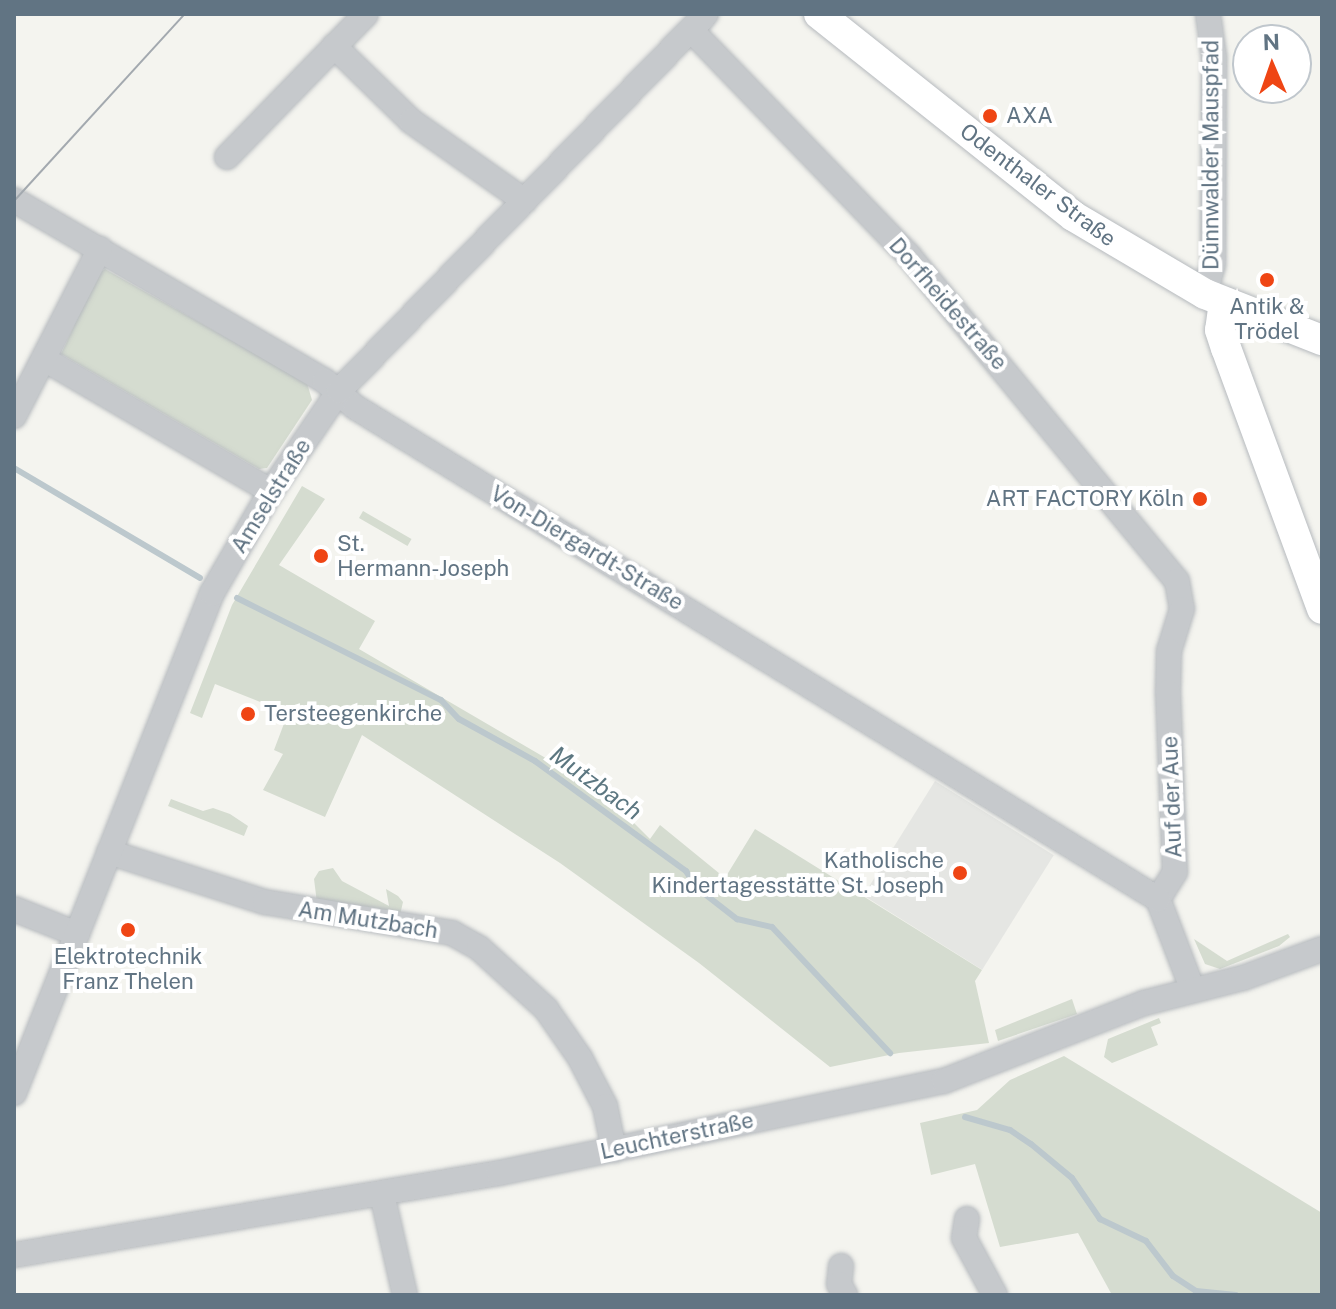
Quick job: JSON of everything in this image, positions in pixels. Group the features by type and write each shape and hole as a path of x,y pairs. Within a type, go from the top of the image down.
{"main road":[{"name":"Odenthaler Straße","path":"819,14 1073,216 1214,298 1322,340"},
{"name":"Dünnwalder Mauspfad","path":"1214,298 1226,348 1322,609"}],"street":[{"path":"227,157 366,14"},
{"name":"Dünnwalder Mauspfad","path":"1208,14 1214,57 1214,298"},
{"name":"Amselstraße","path":"14,1093 216,586 271,491 339,391 698,22"},
{"name":"Dorfheidestraße","path":"698,22 909,256 1177,581 1183,596"},
{"path":"334,46 411,121 525,201"},
{"name":"Von-Diergardt-Straße","path":"14,200 339,391 355,407 1158,899"},
{"path":"14,416 100,249"},
{"path":"44,359 271,491"},
{"name":"Auf der Aue","path":"1158,899 1175,872 1169,651 1183,596"},
{"name":"Am Mutzbach","path":"109,852 265,902 366,923 452,933 479,948 546,1009 580,1058 605,1106 614,1150"},
{"path":"1158,899 1192,988"},
{"path":"14,909 77,934"},
{"name":"Leuchterstraße","path":"14,1255 382,1194 614,1150 944,1081 1192,988 1243,978 1322,949"},
{"path":"382,1194 405,1295"},
{"path":"967,1219 964,1238 995,1295"},
{"path":"841,1266 839,1284 845,1295"}],"shaded area":[{"path":"105,269 307,383 312,400 267,468 259,469 61,354 98,274"},
{"path":"302,486 325,499 279,565 375,621 359,649 633,809 628,817 650,839 660,825 725,878 755,829 982,970 975,981 989,1043 899,1053 830,1067 699,963 560,863 362,735 325,817 263,790 283,754 274,750 288,713 215,684 202,718 190,713 232,605"},
{"path":"363,511 411,539 407,546 359,518"},
{"name":"Katholische Kindertagesstätte St. Joseph","path":"935,781 1054,855 982,970 863,895"},
{"path":"171,799 203,811 213,808 230,814 248,826 244,836 168,806"},
{"path":"333,868 342,881 389,906 386,889 398,896 403,902 400,915 317,903 314,879 319,871"},
{"path":"1288,934 1290,937 1279,946 1220,969 1205,964 1194,939 1227,961"},
{"path":"1072,999 1077,1014 998,1041 995,1030"},
{"path":"1159,1018 1161,1023 1151,1027 1158,1045 1112,1063 1104,1057 1108,1039"},
{"path":"1064,1056 1322,1213 1322,1295 1112,1295 1078,1233 1000,1247 975,1164 931,1175 920,1123 977,1110 1010,1080"}],"waterway":[{"name":"Mutzbach","path":"14,468 200,578"},
{"name":"Mutzbach","path":"237,598 441,700 459,719 535,761 686,871 697,888 737,919 772,927 890,1053"},
{"name":"Mutzbach","path":"965,1117 1010,1130 1031,1144 1072,1178 1100,1219 1146,1241 1173,1276 1196,1291 1236,1295"}],"tram line":[{"path":"14,201 185,14"}],"place":[{"name":"AXA","path":"990,116"},
{"name":"Antik & Trödel","path":"1267,280"},
{"name":"ART FACTORY Köln","path":"1200,499"},
{"name":"St. Hermann-Joseph","path":"321,556"},
{"name":"Tersteegenkirche","path":"248,714"},
{"name":"Katholische Kindertagesstätte St. Joseph","path":"960,873"},
{"name":"Elektrotechnik Franz Thelen","path":"128,930"}]}
